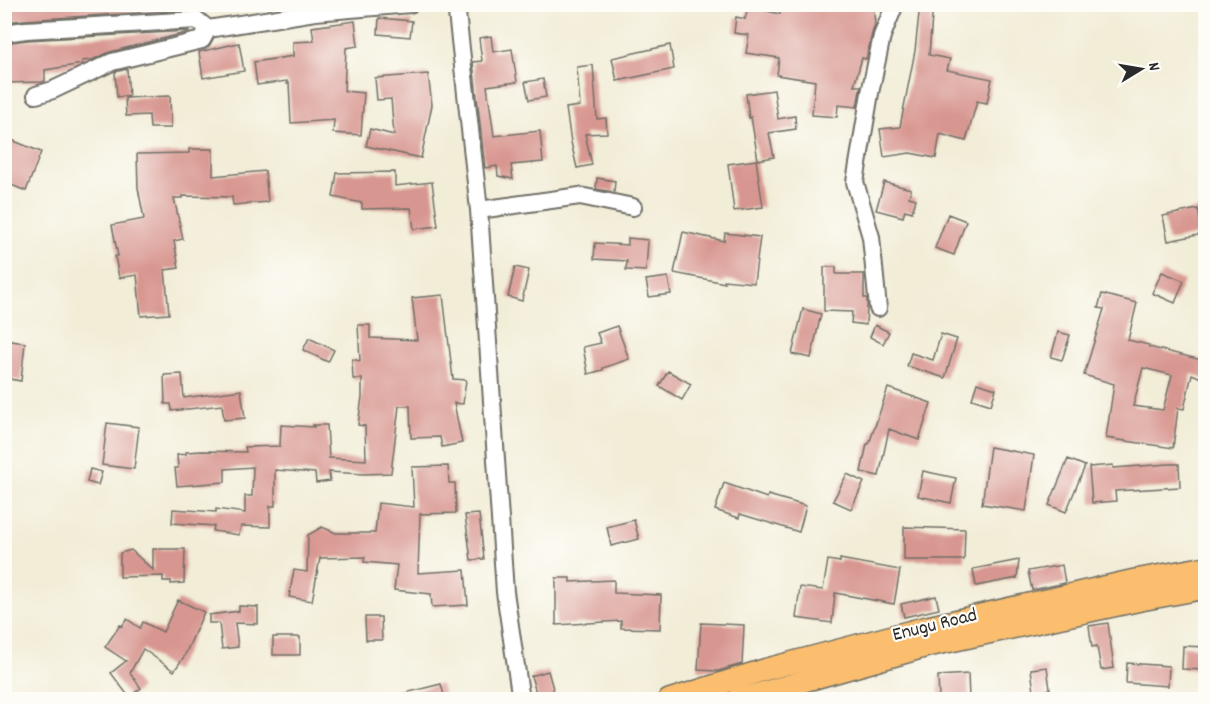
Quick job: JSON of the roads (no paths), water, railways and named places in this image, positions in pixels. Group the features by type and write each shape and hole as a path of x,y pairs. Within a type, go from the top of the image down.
{"main road":[{"name":"Enugu Road","path":"669,699 767,669 923,628 1124,582 1206,567"},
{"path":"737,699 928,646 1206,588"}],"street":[{"path":"208,29 314,8 410,4"},
{"path":"456,4 479,210 505,592 521,699"},
{"path":"878,308 871,237 855,182 882,36 895,4"},
{"path":"4,33 197,20 208,29"},
{"path":"36,95 53,90 112,62 202,40 208,29"},
{"path":"479,210 580,196 633,207"}]}
